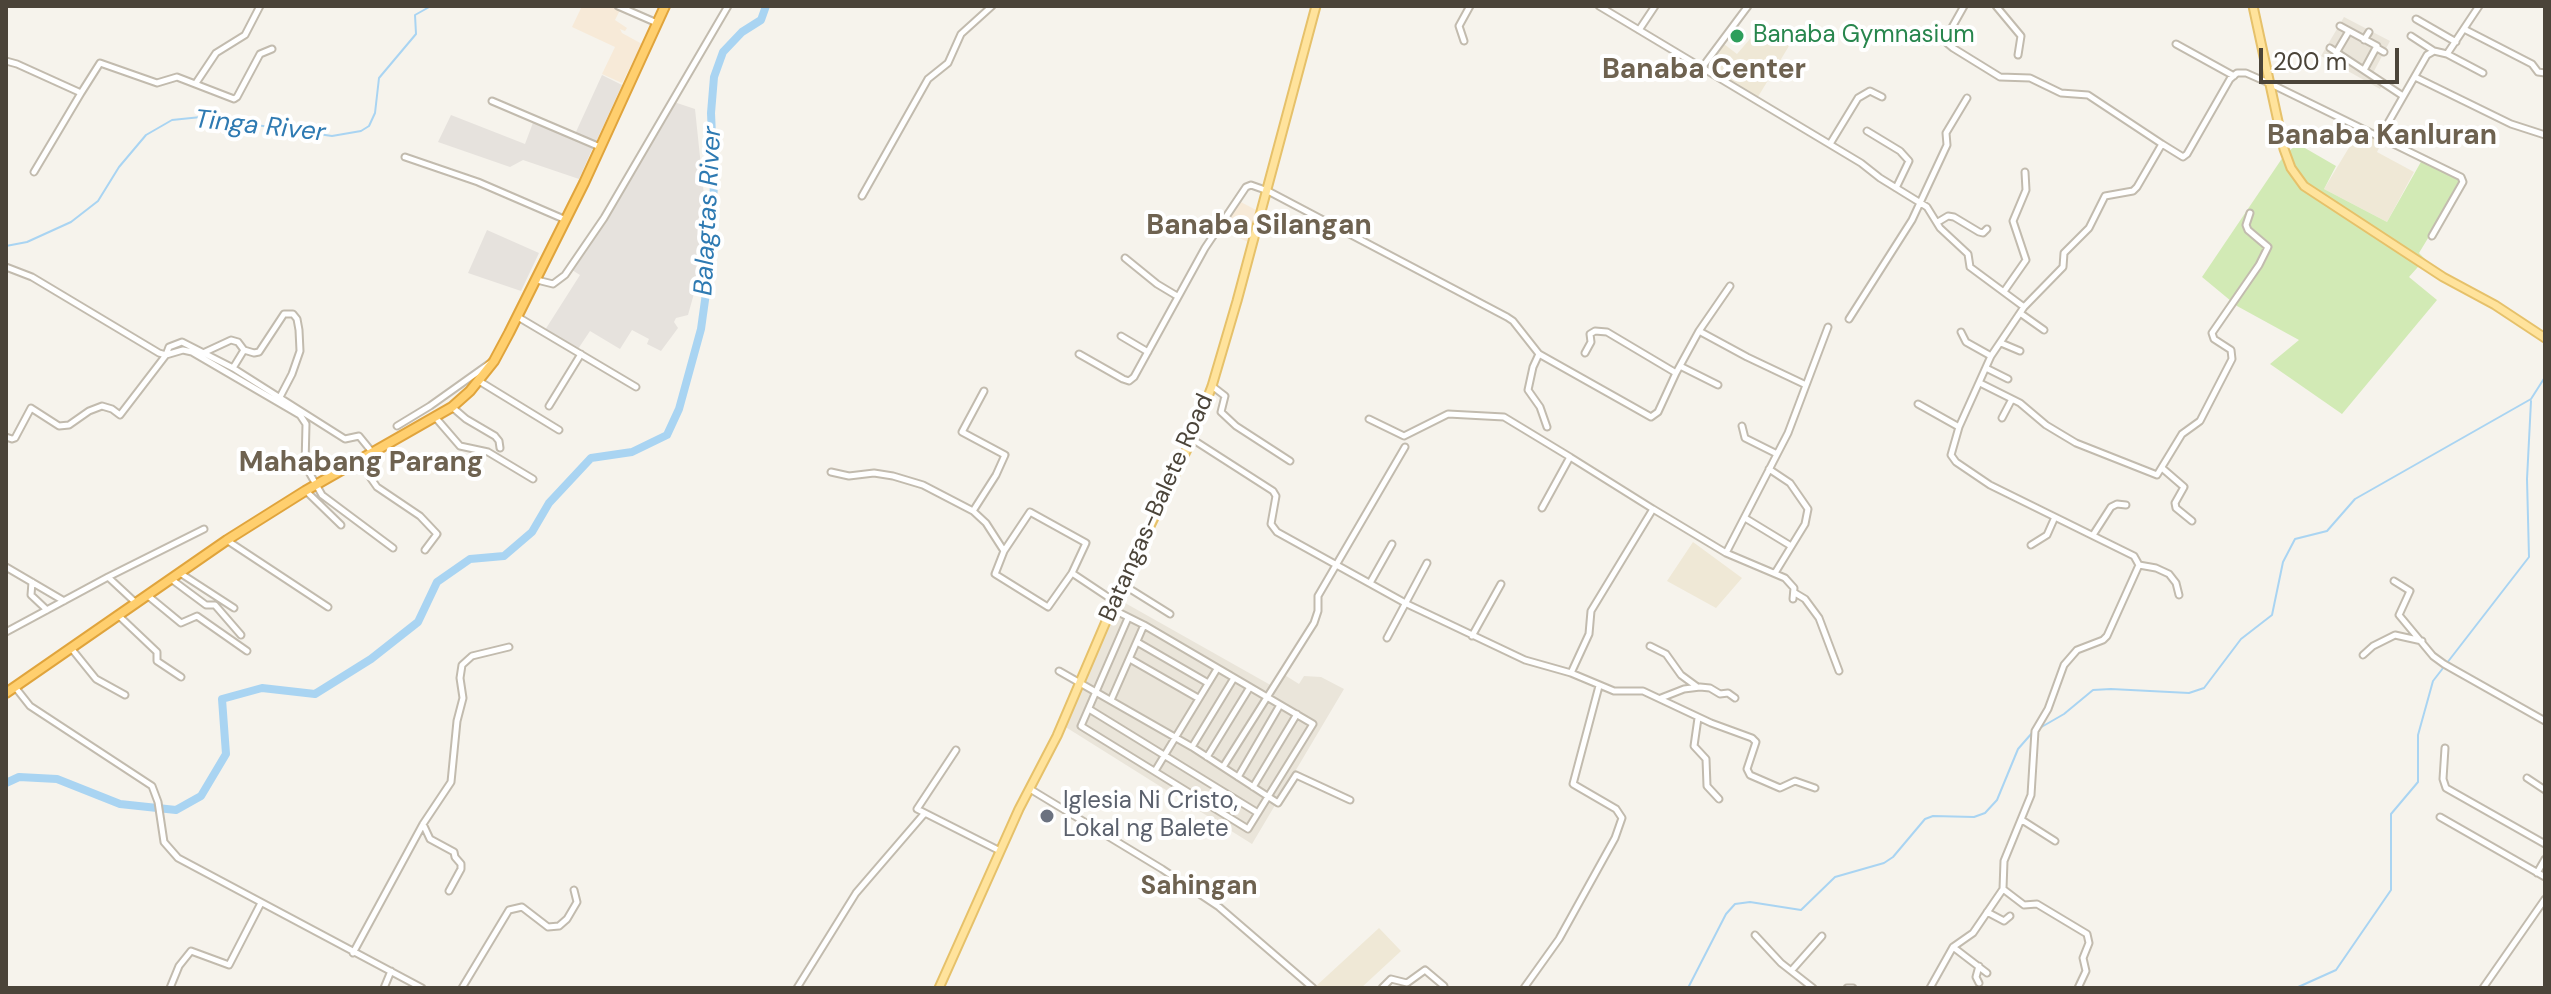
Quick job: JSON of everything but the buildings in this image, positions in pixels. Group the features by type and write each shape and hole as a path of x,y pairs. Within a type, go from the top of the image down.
{"highway":[{"path":"6,693 227,540 305,491 452,407 479,381 494,361 566,220 665,6"}],"main road":[{"name":"Batangas-Balete Road","path":"939,988 1057,736 1112,605 1192,439 1212,386 1268,191 1316,6"},
{"path":"2253,6 2286,155 2295,174 2311,192 2545,338"}],"street":[{"path":"196,83 216,53 245,35 260,6"},
{"path":"618,6 657,23"},
{"path":"535,279 553,284 562,279 572,266 604,218 728,6"},
{"path":"862,196 928,79 948,63 961,34 992,6"},
{"path":"1464,41 1459,26 1470,6"},
{"path":"1599,6 1830,144 1927,207 1940,228 1968,254 1970,267 2024,307"},
{"path":"1639,30 1655,6"},
{"path":"1701,69 1748,6"},
{"path":"1964,6 1946,38 1953,48 2000,77 2030,78 2061,93 2088,95 2183,157 2234,76"},
{"path":"1996,6 2021,36 2018,55"},
{"path":"2447,54 2479,6"},
{"path":"2416,19 2456,42"},
{"path":"2340,26 2384,52"},
{"path":"2464,29 2532,64 2538,72 2545,73"},
{"path":"2349,31 2333,50 2403,96"},
{"path":"2364,40 2369,32"},
{"path":"2411,36 2434,51 2447,54 2483,73"},
{"path":"2176,44 2234,76 2246,73 2271,84 2463,180 2432,236"},
{"path":"2364,70 2377,48"},
{"path":"34,172 100,63 157,83 176,77 235,99 260,54 272,49"},
{"path":"2380,137 2427,55 2434,51"},
{"path":"6,61 81,93"},
{"path":"2415,77 2511,124 2545,135"},
{"path":"1830,144 1858,98 1870,91 1882,97"},
{"path":"1849,319 1912,220 1947,145 1946,133 1967,98"},
{"path":"492,101 600,147"},
{"path":"1867,131 1900,151 1909,161 1896,188"},
{"path":"2139,565 2134,556 1990,485 1956,462 1951,455 1959,427 1991,356 2024,307 2063,267 2064,253 2089,228 2105,196 2133,191 2162,144"},
{"path":"405,157 478,182 566,220"},
{"path":"2005,290 2026,260 2013,221 2026,190 2025,172"},
{"path":"1079,354 1129,381 1205,248 1246,187 1251,185 1268,191 1507,317 1539,354 1651,417 1658,412 1699,331 1730,286"},
{"path":"1980,383 2032,411 2046,425 2076,443 2157,475 2182,434 2200,421 2232,359 2231,350 2212,337 2212,333 2268,247 2248,230 2246,225 2250,213"},
{"path":"1938,222 1948,216 1979,232 1987,229"},
{"path":"1125,258 1177,296"},
{"path":"6,267 32,277 166,355 183,350 192,352 300,415 306,424 305,465 322,495 393,548"},
{"path":"2020,313 2044,330"},
{"path":"203,353 231,340 238,342 244,350 257,353 284,314 295,316 300,351 280,397"},
{"path":"517,317 636,387"},
{"path":"1726,553 1791,426 1828,327"},
{"path":"1699,331 1806,385"},
{"path":"1585,353 1591,342 1590,334 1607,332 1676,373"},
{"path":"1961,332 1966,342 1991,356"},
{"path":"1121,336 1148,352"},
{"path":"6,437 15,438 31,408 59,426 69,425 102,406 120,415 169,347 182,342 233,368 345,439 359,436 372,452"},
{"path":"2001,343 2020,351"},
{"path":"233,368 244,350"},
{"path":"549,406 581,354"},
{"path":"1539,354 1528,390 1540,407 1547,427"},
{"path":"397,426 494,361"},
{"path":"1680,366 1718,385"},
{"path":"1986,368 2008,379"},
{"path":"479,381 559,430"},
{"path":"1212,386 1225,396 1221,412 1236,426 1290,461"},
{"path":"973,511 1005,455 962,432 984,391"},
{"path":"2002,418 2012,399"},
{"path":"1918,404 1959,427"},
{"path":"452,407 495,436 500,448"},
{"path":"1369,419 1404,436 1448,414 1504,417 1726,553 1790,581 1794,596 1805,599 1819,618 1839,671"},
{"path":"435,417 460,446 488,452 533,479"},
{"path":"1742,426 1745,438 1777,454"},
{"path":"1192,439 1273,491 1276,496 1272,528 1407,604 1525,660 1571,673 1614,691 1638,689 1754,740 1747,769 1750,775 1780,788 1795,781 1815,788"},
{"path":"1223,767 1314,623 1318,596 1405,447"},
{"path":"1542,508 1570,457"},
{"path":"358,460 377,487 420,516 437,534 425,550"},
{"path":"2162,468 2184,487 2175,503 2176,508 2192,521"},
{"path":"1769,469 1790,483 1808,509 1807,519 1775,573"},
{"path":"831,472 849,476 874,473 923,485 973,511 986,523 1004,551"},
{"path":"305,491 341,525"},
{"path":"2093,535 2111,507 2126,505"},
{"path":"1571,673 1589,634 1592,609 1653,509"},
{"path":"1030,512 1086,543 1072,573 1048,607 995,574 1004,551 1030,512"},
{"path":"2031,545 2047,535 2055,517"},
{"path":"1745,518 1791,546"},
{"path":"6,632 204,529"},
{"path":"227,540 328,607"},
{"path":"1370,583 1392,544"},
{"path":"1387,638 1427,563"},
{"path":"2139,565 2169,574 2176,583 2179,595"},
{"path":"1930,988 1953,947 1971,936 2003,889 2004,861 2022,820 2033,782 2035,731 2048,709 2061,672 2077,650 2107,636 2139,565"},
{"path":"6,567 64,601"},
{"path":"180,573 234,608"},
{"path":"1072,573 1128,618 1313,724 1248,829 1081,726 1128,618"},
{"path":"108,577 136,603"},
{"path":"171,579 206,605 215,605 241,635"},
{"path":"2394,581 2410,591 2399,615 2444,664 2545,721"},
{"path":"32,582 31,595 48,611"},
{"path":"1122,584 1170,614"},
{"path":"1472,636 1501,584"},
{"path":"147,595 181,623 197,616 247,651"},
{"path":"118,615 157,652 157,661 181,677"},
{"path":"1111,700 1144,625"},
{"path":"2363,655 2395,635 2423,641"},
{"path":"1137,642 1208,683"},
{"path":"1650,646 1666,654 1681,675 1697,687"},
{"path":"353,953 423,824 451,782 457,721 463,698 462,665 472,656 509,647"},
{"path":"71,648 96,679 125,695"},
{"path":"1129,659 1198,698"},
{"path":"1155,771 1217,669"},
{"path":"1059,671 1192,747 1278,803 1296,775 1350,800"},
{"path":"1192,747 1234,678"},
{"path":"1524,988 1559,939 1615,838 1622,818 1616,809 1573,784 1599,686"},
{"path":"15,687 30,706 148,781 158,802 161,829 168,849 178,858 422,988"},
{"path":"1207,757 1250,687"},
{"path":"1660,698 1697,687 1710,688 1735,698"},
{"path":"1238,777 1280,705"},
{"path":"1089,709 1258,813"},
{"path":"1253,787 1297,714"},
{"path":"1698,718 1694,746 1706,759 1707,786 1719,799"},
{"path":"2445,748 2443,779 2446,788 2545,844"},
{"path":"956,750 917,809 1001,852"},
{"path":"2527,778 2545,790"},
{"path":"1030,789 1219,907 1313,988"},
{"path":"797,988 856,893 924,814"},
{"path":"2440,817 2545,877"},
{"path":"2022,820 2055,841"},
{"path":"423,824 430,839 454,852 461,864 449,891"},
{"path":"2537,873 2545,859"},
{"path":"2003,889 2024,905 2037,904 2087,934 2089,943 2083,958 2086,971 2078,988"},
{"path":"462,988 509,910 522,907 548,927 559,926 577,902 574,890"},
{"path":"2483,988 2545,899"},
{"path":"170,988 179,966 191,951 229,965 261,903"},
{"path":"1987,912 2004,921 2010,916"},
{"path":"1755,935 1813,988"},
{"path":"1791,971 1822,936"},
{"path":"1953,947 1987,973"},
{"path":"1979,966 1976,977 1979,983"},
{"path":"1382,988 1391,979 1404,983 1425,970 1444,986"},
{"path":"384,988 391,971"},
{"path":"1847,988 1853,988"}],"shaded area":[{"path":"582,6 621,8 615,20 627,28 625,31 620,29 622,33 642,44 622,83 602,74 615,47 572,27"},
{"path":"2344,17 2390,41 2373,73 2385,81 2380,89 2321,56"},
{"path":"1761,26 1789,46 1756,100 1702,67 1720,41 1737,54"},
{"path":"602,75 622,85 596,142 575,134"},
{"path":"674,102 695,109 704,195 702,201 706,204 700,220 700,272 688,315 676,318 674,322 678,328 661,351 647,344 649,339 632,330 620,349 590,331 578,349 545,330 580,275 572,270"},
{"path":"451,115 525,144 534,120 594,145 579,179 523,160 510,167 438,142"},
{"path":"2359,131 2382,142 2377,152 2414,172 2387,222 2324,189"},
{"path":"1239,201 1256,210 1248,242 1220,229"},
{"path":"487,230 539,253 521,291 468,273"},
{"path":"1693,542 1742,578 1716,608 1667,581"},
{"path":"1118,599 1274,687 1283,674 1299,684 1304,676 1321,677 1344,689 1252,844 1064,726"},
{"path":"1379,928 1401,951 1361,988 1315,987"}],"green space":[{"path":"2298,144 2336,166 2324,189 2387,222 2422,160 2462,182 2419,253 2425,259 2409,277 2437,300 2342,414 2270,364 2299,340 2237,306 2202,277 2285,154"}],"waterway":[{"name":"Tinga River","path":"6,246 27,242 71,222 98,201 119,167 146,135 172,120 201,117 332,136 361,131 369,126 375,113 379,78 416,34 415,15 431,6"},
{"name":"Balagtas River","path":"6,783 19,777 57,779 120,804 176,810 201,796 226,754 222,699 262,688 315,694 371,659 418,622 437,582 470,559 504,556 532,532 549,503 591,458 632,452 667,435 679,409 701,329 711,257 714,77 723,52 742,32 761,20 766,6"},
{"path":"2038,729 2064,714 2093,690 2189,693 2204,688 2241,639 2272,615 2283,562 2295,539 2327,531 2355,499 2531,399 2545,377"},
{"path":"2296,988 2336,970 2391,890 2391,814 2418,782 2418,735 2433,681 2529,557 2527,479 2531,401"},
{"path":"1688,988 1726,914 1735,904 1750,902 1801,910 1835,877 1884,863 1893,857 1925,819 1933,816 1974,817 1985,813 1997,800 2018,749 2032,733"}],"place":[{"name":"Banaba Gymnasium","path":"1737,36"},
{"name":"Iglesia Ni Cristo, Lokal ng Balete","path":"1047,816"}],"district":[{"name":"Banaba Center","path":"1704,71"},
{"name":"Banaba Kanluran","path":"2382,137"},
{"name":"Banaba Silangan","path":"1259,227"},
{"name":"Mahabang Parang","path":"361,464"},
{"name":"Sahingan","path":"1199,887"}]}
